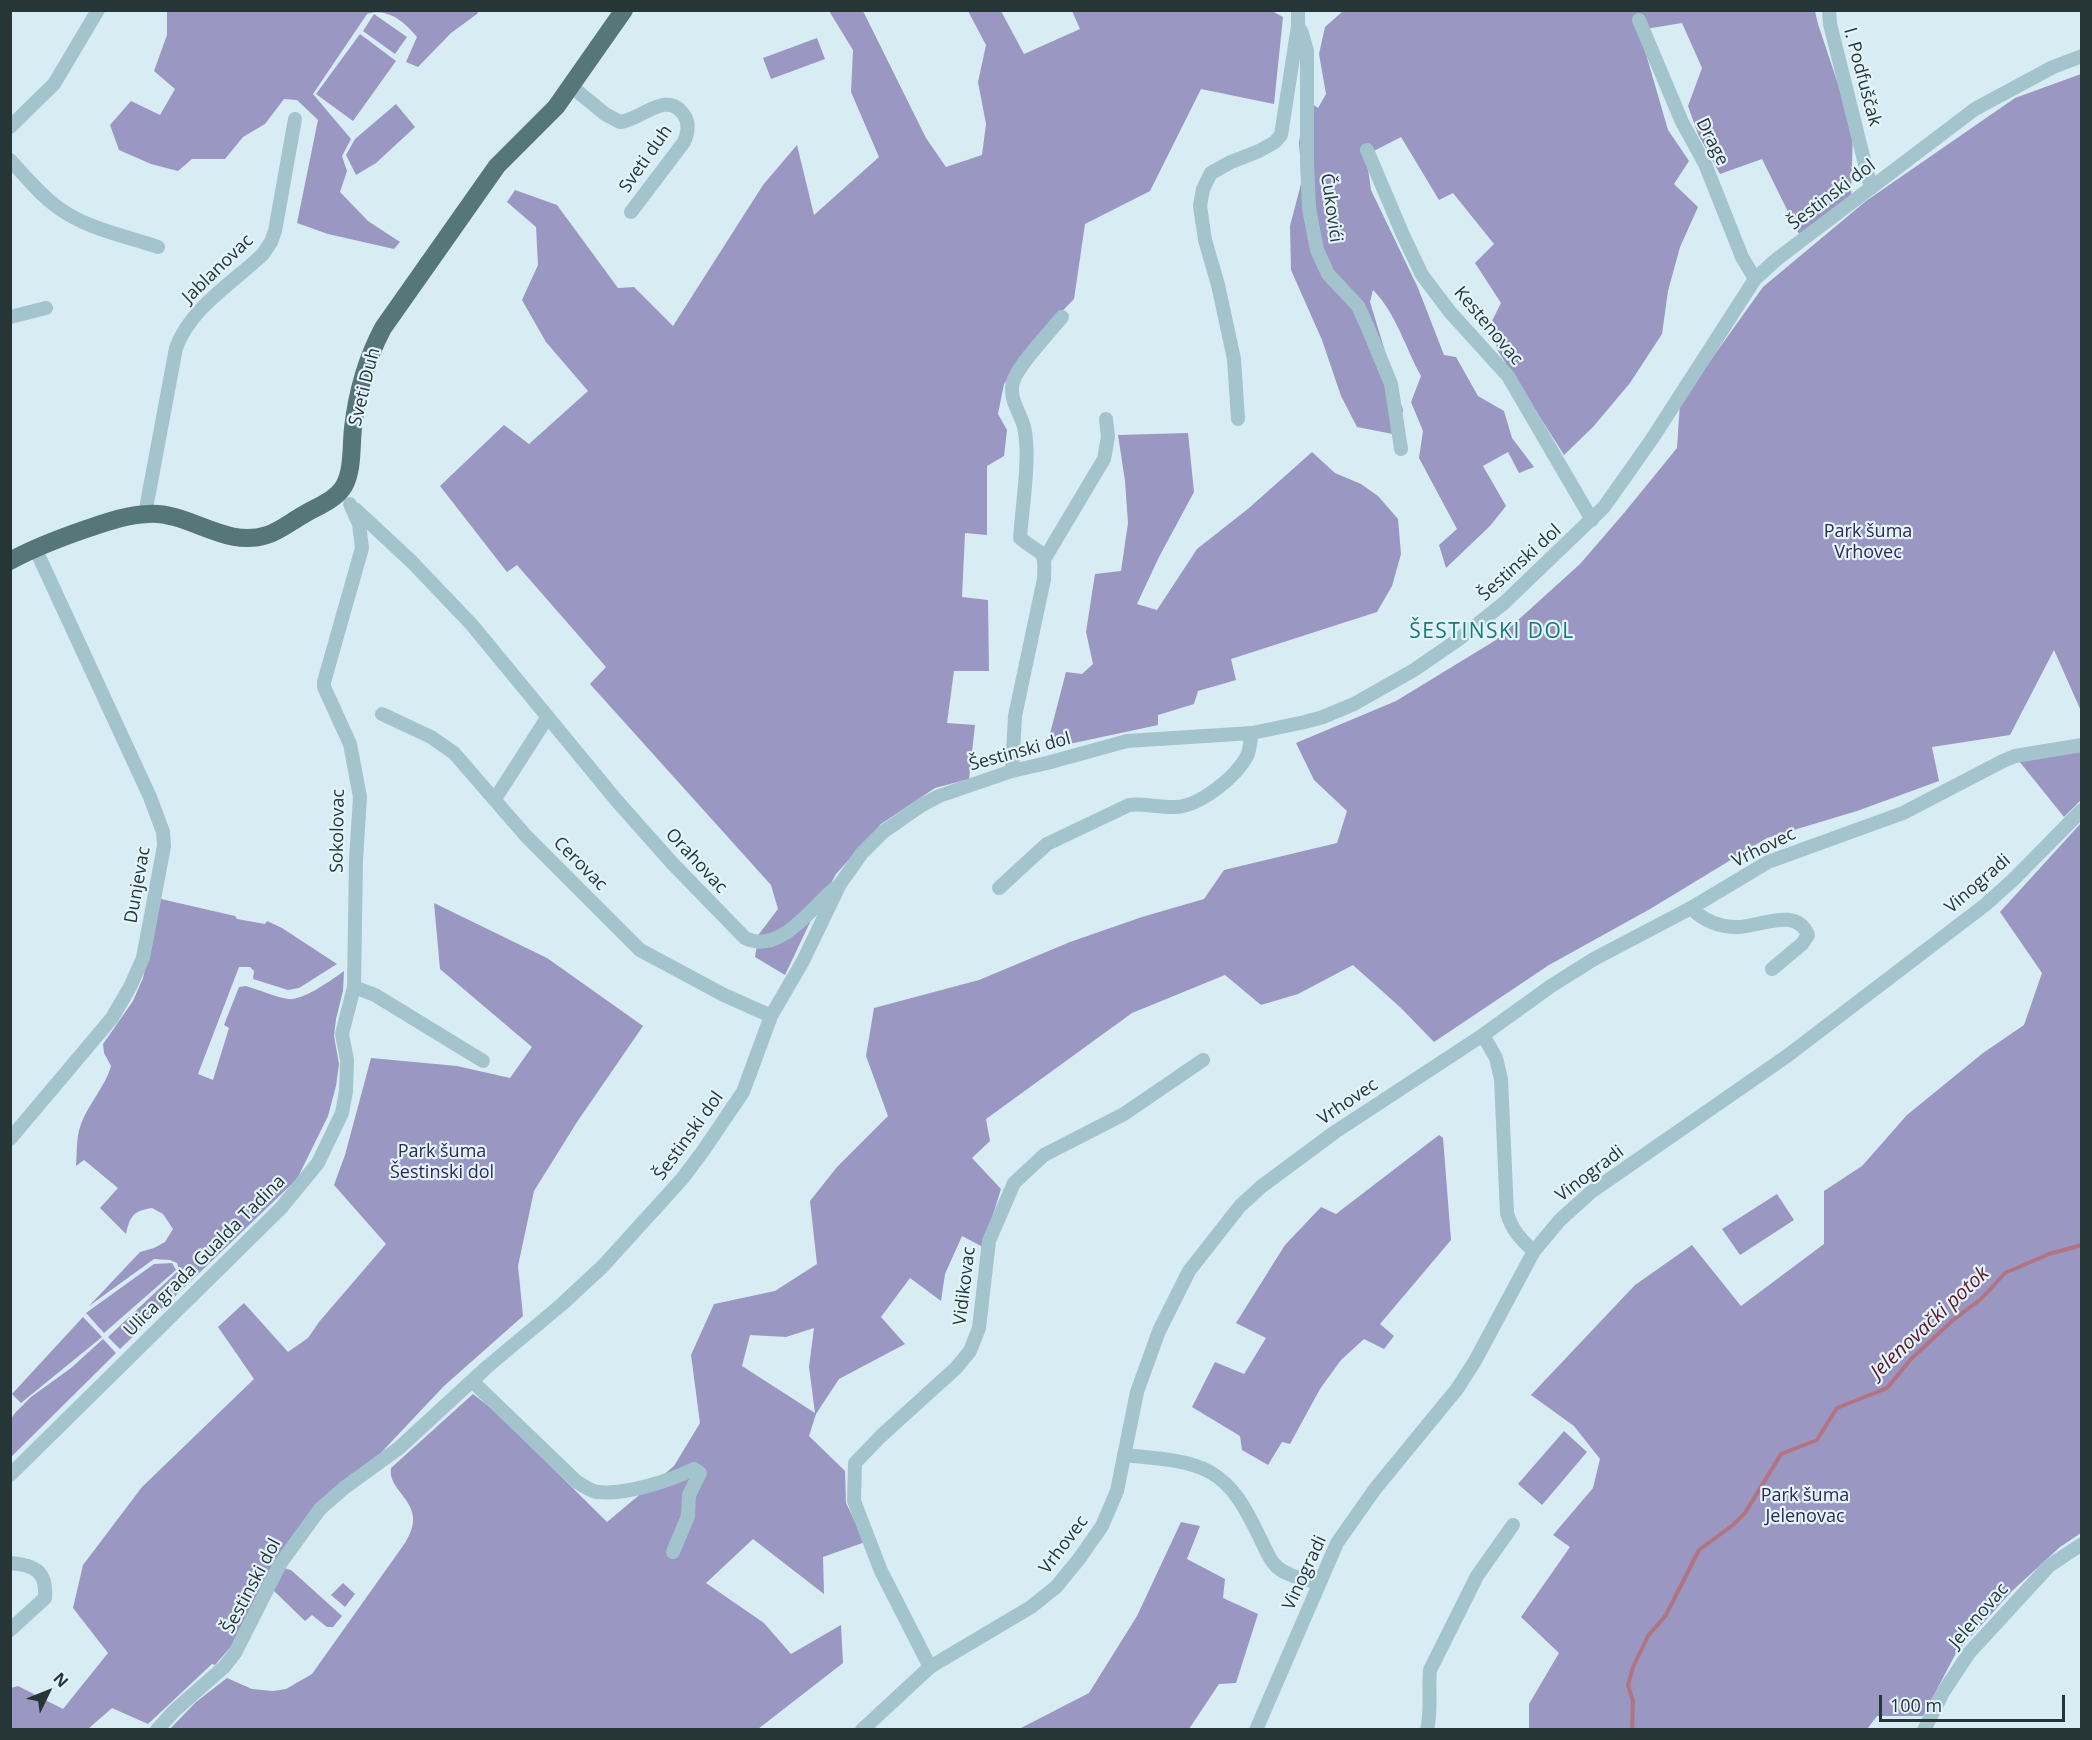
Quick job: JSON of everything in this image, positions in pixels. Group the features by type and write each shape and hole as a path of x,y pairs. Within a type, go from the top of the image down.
{"main road":[{"name":"Sveti Duh","path":"344,499 343,487 366,368 383,328 496,166 549,114 624,10"},
{"path":"10,561 35,548 111,520 145,514 163,514 231,536 255,537 268,535 344,499"}],"street":[{"path":"10,127 54,84 98,10"},
{"name":"Čukovići","path":"1238,419 1234,359 1218,285 1205,240 1200,206 1203,189 1211,172 1259,152 1275,142 1281,135 1298,26 1298,10"},
{"name":"I. Podfuščak","path":"1829,10 1830,24 1871,188"},
{"name":"Drage","path":"1639,20 1682,122 1705,165 1742,257 1755,279"},
{"name":"Čukovići","path":"1298,26 1307,51 1309,208 1317,250 1328,274 1358,306 1368,328 1391,384 1401,449"},
{"name":"Šestinski dol","path":"157,1730 236,1653 280,1564 320,1509 344,1488 399,1448 472,1381 561,1305 603,1266 682,1179 743,1092 771,1016 803,961 840,884 883,832 922,805 959,788 1012,771 1047,764 1127,741 1252,733 1323,717 1354,704 1414,670 1460,639 1504,603 1604,507 1652,439 1755,279 1777,259 1975,109 2052,67 2082,56"},
{"name":"Sveti duh","path":"571,86 615,120 626,121 654,107 667,104 679,109 687,121 688,129 684,142 631,212"},
{"name":"Jablanovac","path":"145,514 176,348 182,332 192,319 258,259 271,242 275,231 295,119"},
{"name":"Kestenovac","path":"1367,150 1422,274 1450,312 1508,376 1592,520"},
{"path":"10,160 43,196 59,209 84,222 158,247"},
{"path":"10,317 46,308"},
{"path":"1045,558 1042,552 1020,538 1026,451 1024,426 1011,397 1014,380 1035,348 1062,317"},
{"path":"1012,771 1015,716 1044,579 1045,558 1104,459 1108,437 1106,418"},
{"name":"Orahovac","path":"344,499 412,562 472,625 546,718 617,801 672,863 745,938 755,943 770,941 785,933 840,884"},
{"name":"Sokolovac","path":"344,499 359,524 362,548 327,667 324,687 350,744 360,797 356,860 354,987"},
{"name":"Dunjevac","path":"10,1139 112,1018 130,987 143,958 164,846 163,832 150,797 35,548"},
{"name":"Cerovac","path":"382,714 431,737 454,753 526,836 640,950 771,1016"},
{"path":"495,798 546,718"},
{"path":"999,888 1047,844 1129,805 1179,807 1195,802 1216,789 1248,754 1252,733"},
{"name":"Vrhovec","path":"862,1730 930,1667 1031,1607 1056,1587 1079,1559 1102,1526 1116,1491 1137,1392 1159,1330 1190,1271 1240,1206 1282,1169 1483,1035 1565,977 1691,908 1768,862 1903,813 2015,756 2082,746"},
{"name":"Vinogradi","path":"1256,1730 1337,1543 1375,1489 1457,1389 1475,1361 1534,1251 1577,1203 1788,1056 1985,905 2082,810"},
{"path":"1691,908 1701,918 1735,927 1787,919 1797,921 1805,928 1808,935 1802,944 1772,969"},
{"path":"354,987 375,995 483,1061"},
{"name":"Ulica grada Gualda Tadina","path":"10,1475 281,1208 318,1163 342,1113 346,1091 347,1060 342,1034 354,987"},
{"path":"1483,1035 1496,1058 1501,1079 1507,1213 1518,1238 1534,1251"},
{"name":"Vidikovac","path":"930,1667 880,1571 854,1501 855,1463 881,1436 956,1368 970,1351 979,1328 989,1241 1014,1184 1044,1155 1124,1114 1203,1060"},
{"path":"472,1381 577,1482 596,1492 633,1490 694,1469 700,1473 690,1495 688,1516 673,1552"},
{"path":"1124,1455 1160,1459 1209,1471 1224,1482 1243,1505 1269,1557 1276,1566 1318,1583"},
{"path":"1427,1730 1429,1722 1428,1685 1431,1670 1477,1576 1513,1525"},
{"name":"Jelenovac","path":"1924,1730 1942,1694 1969,1653 2049,1566 2082,1544"},
{"path":"10,1563 24,1564 38,1570 46,1587 45,1598 10,1630"}],"green space":[{"path":"1270,10 1283,17 1274,104 1201,89 1150,191 1085,224 1074,299 1033,341 1004,384 998,414 1007,430 1004,456 987,466 987,535 965,533 962,597 988,600 989,671 954,671 947,723 975,725 969,779 935,788 881,824 836,874 785,975 755,957 759,934 778,909 771,885 590,684 606,667 517,565 507,572 440,486 504,425 529,444 588,391 546,342 522,300 538,265 536,227 507,202 515,190 557,205 618,288 634,287 673,326 763,185 797,145 814,215 879,157 851,92 853,50 829,11 863,11 926,138 946,167 982,155 986,124 978,82 986,45 968,11 1001,11 1024,54 1080,29 1072,11"},
{"path":"167,11 479,11 451,33 418,67 406,62 417,37 412,31 401,21 388,14 374,12 367,14 313,94 351,139 342,156 347,171 340,192 368,221 400,242 394,249 328,234 297,223 318,120 297,100 284,99 265,124 243,137 225,159 192,159 178,171 151,164 119,150 110,125 131,101 160,115 175,89 154,71 167,35"},
{"path":"1343,11 1815,11 1853,129 1851,199 1799,234 1762,159 1720,174 1698,134 1688,106 1702,68 1682,23 1639,30 1668,130 1689,161 1674,184 1698,207 1680,247 1668,291 1662,334 1630,383 1593,427 1564,455 1498,351 1490,325 1501,303 1475,263 1494,244 1453,193 1439,200 1401,137 1366,155 1371,190 1418,288 1444,355 1456,357 1478,396 1504,411 1512,438 1534,467 1519,473 1508,452 1483,466 1506,506 1490,526 1446,568 1439,545 1457,529 1419,458 1423,431 1411,402 1421,376 1394,320 1373,290 1370,302 1403,410 1398,435 1357,427 1341,396 1322,340 1291,270 1290,226 1302,180 1299,143 1305,99 1318,108 1326,94 1319,54 1325,27"},
{"path":"374,14 407,37 395,54 363,31"},
{"path":"360,34 396,61 353,121 316,94"},
{"path":"817,38 825,59 771,79 763,58"},
{"name":"Park šuma Vrhovec","path":"2081,74 2081,711 2054,650 2010,735 1932,747 1939,781 1857,811 1767,838 1650,909 1549,965 1434,1042 1401,1008 1353,965 1298,994 1261,1005 1225,975 1132,1013 986,1119 990,1141 972,1158 1001,1189 983,1247 962,1236 945,1274 941,1301 910,1278 881,1317 905,1344 839,1379 816,1414 809,1436 845,1471 846,1503 865,1542 823,1557 824,1594 753,1539 706,1583 764,1623 791,1654 841,1625 843,1663 758,1729 169,1730 196,1702 227,1678 252,1689 273,1691 286,1689 312,1674 405,1543 412,1529 411,1509 395,1485 391,1468 473,1394 496,1412 607,1522 674,1466 700,1423 691,1355 714,1304 775,1291 817,1264 810,1201 837,1167 888,1116 866,1056 874,1008 979,980 1070,942 1142,917 1204,899 1224,870 1337,843 1347,811 1314,780 1296,743 1396,701 1496,640 1580,564 1677,448 1680,403 1763,287 1866,201 2015,98","holes":["814,1328 809,1367 815,1413 742,1366 750,1335 786,1337"]},
{"path":"396,104 415,127 376,163 356,175 346,155 355,139"},
{"path":"1188,433 1194,492 1137,604 1157,610 1197,549 1249,508 1312,452 1335,473 1361,484 1378,496 1398,519 1401,554 1392,586 1377,612 1231,659 1236,680 1198,691 1194,704 1158,715 1158,725 1046,749 1066,672 1082,674 1093,664 1086,632 1095,574 1121,571 1128,523 1118,435"},
{"path":"2081,751 2081,800 2064,817 2019,761"},
{"name":"Park šuma Jelenovac","path":"2081,823 2081,1533 2060,1547 2012,1591 1956,1653 1923,1716 1877,1716 1867,1729 1529,1729 1529,1704 1559,1653 1521,1617 1570,1547 1553,1535 1593,1488 1600,1459 1574,1426 1531,1395 1635,1285 1692,1245 1741,1306 1824,1244 1824,1191 1862,1166 1907,1115 1983,1053 2024,1025 2042,973 2000,912"},
{"path":"161,899 235,916 237,919 265,924 267,921 282,928 337,964 299,988 288,990 253,979 254,971 250,967 239,967 198,1074 213,1080 229,1028 224,1025 239,987 246,986 278,997 294,999 318,989 344,971 343,991 334,1036 339,1064 328,1116 297,1179 120,1349 108,1337 179,1270 177,1263 154,1259 89,1306 140,1252 165,1242 173,1229 163,1214 152,1208 133,1215 126,1234 100,1208 118,1188 84,1160 76,1166 77,1140 84,1116 105,1081 111,1066 104,1053 103,1044 133,1001 143,978"},
{"name":"Park šuma Šestinski dol","path":"434,903 547,958 643,1026 577,1122 534,1191 518,1266 523,1316 444,1386 376,1458 314,1507 271,1568 234,1643 215,1665 212,1664 148,1724 112,1708 88,1729 11,1730 11,1688 18,1686 63,1709 108,1653 73,1608 83,1565 142,1487 254,1379 218,1327 244,1303 288,1352 308,1338 386,1244 334,1185 345,1155 371,1058 457,1066 510,1078 532,1047 440,969"},
{"path":"1439,1135 1443,1138 1451,1240 1380,1324 1394,1336 1384,1349 1364,1339 1341,1360 1320,1389 1290,1444 1282,1442 1268,1465 1242,1450 1240,1436 1192,1407 1215,1362 1244,1374 1266,1338 1236,1323 1285,1245 1321,1207 1336,1214"},
{"path":"1777,1194 1794,1220 1740,1255 1722,1229"},
{"path":"172,1263 176,1270 104,1333 86,1313 154,1264"},
{"path":"83,1317 102,1337 21,1403 12,1394"},
{"path":"103,1339 116,1353 11,1457 11,1419 15,1413 31,1397 71,1368"},
{"path":"1564,1431 1587,1452 1542,1505 1518,1484"},
{"path":"1181,1522 1200,1526 1187,1559 1225,1579 1223,1598 1258,1614 1236,1683 1219,1684 1189,1729 1019,1729 1089,1693 1137,1616"},
{"path":"283,1568 291,1570 342,1616 333,1627 327,1627 312,1615 305,1621 272,1589"},
{"path":"343,1583 355,1594 345,1607 331,1595"}],"waterway":[{"name":"Jelenovački potok","path":"1632,1730 1633,1701 1628,1685 1633,1667 1648,1636 1666,1615 1699,1550 1733,1525 1745,1513 1781,1454 1817,1440 1837,1408 1887,1388 1911,1359 1953,1320 1981,1299 2005,1273 2049,1254 2082,1245"}],"district":[{"name":"ŠESTINSKI DOL","path":"1492,632"}]}
